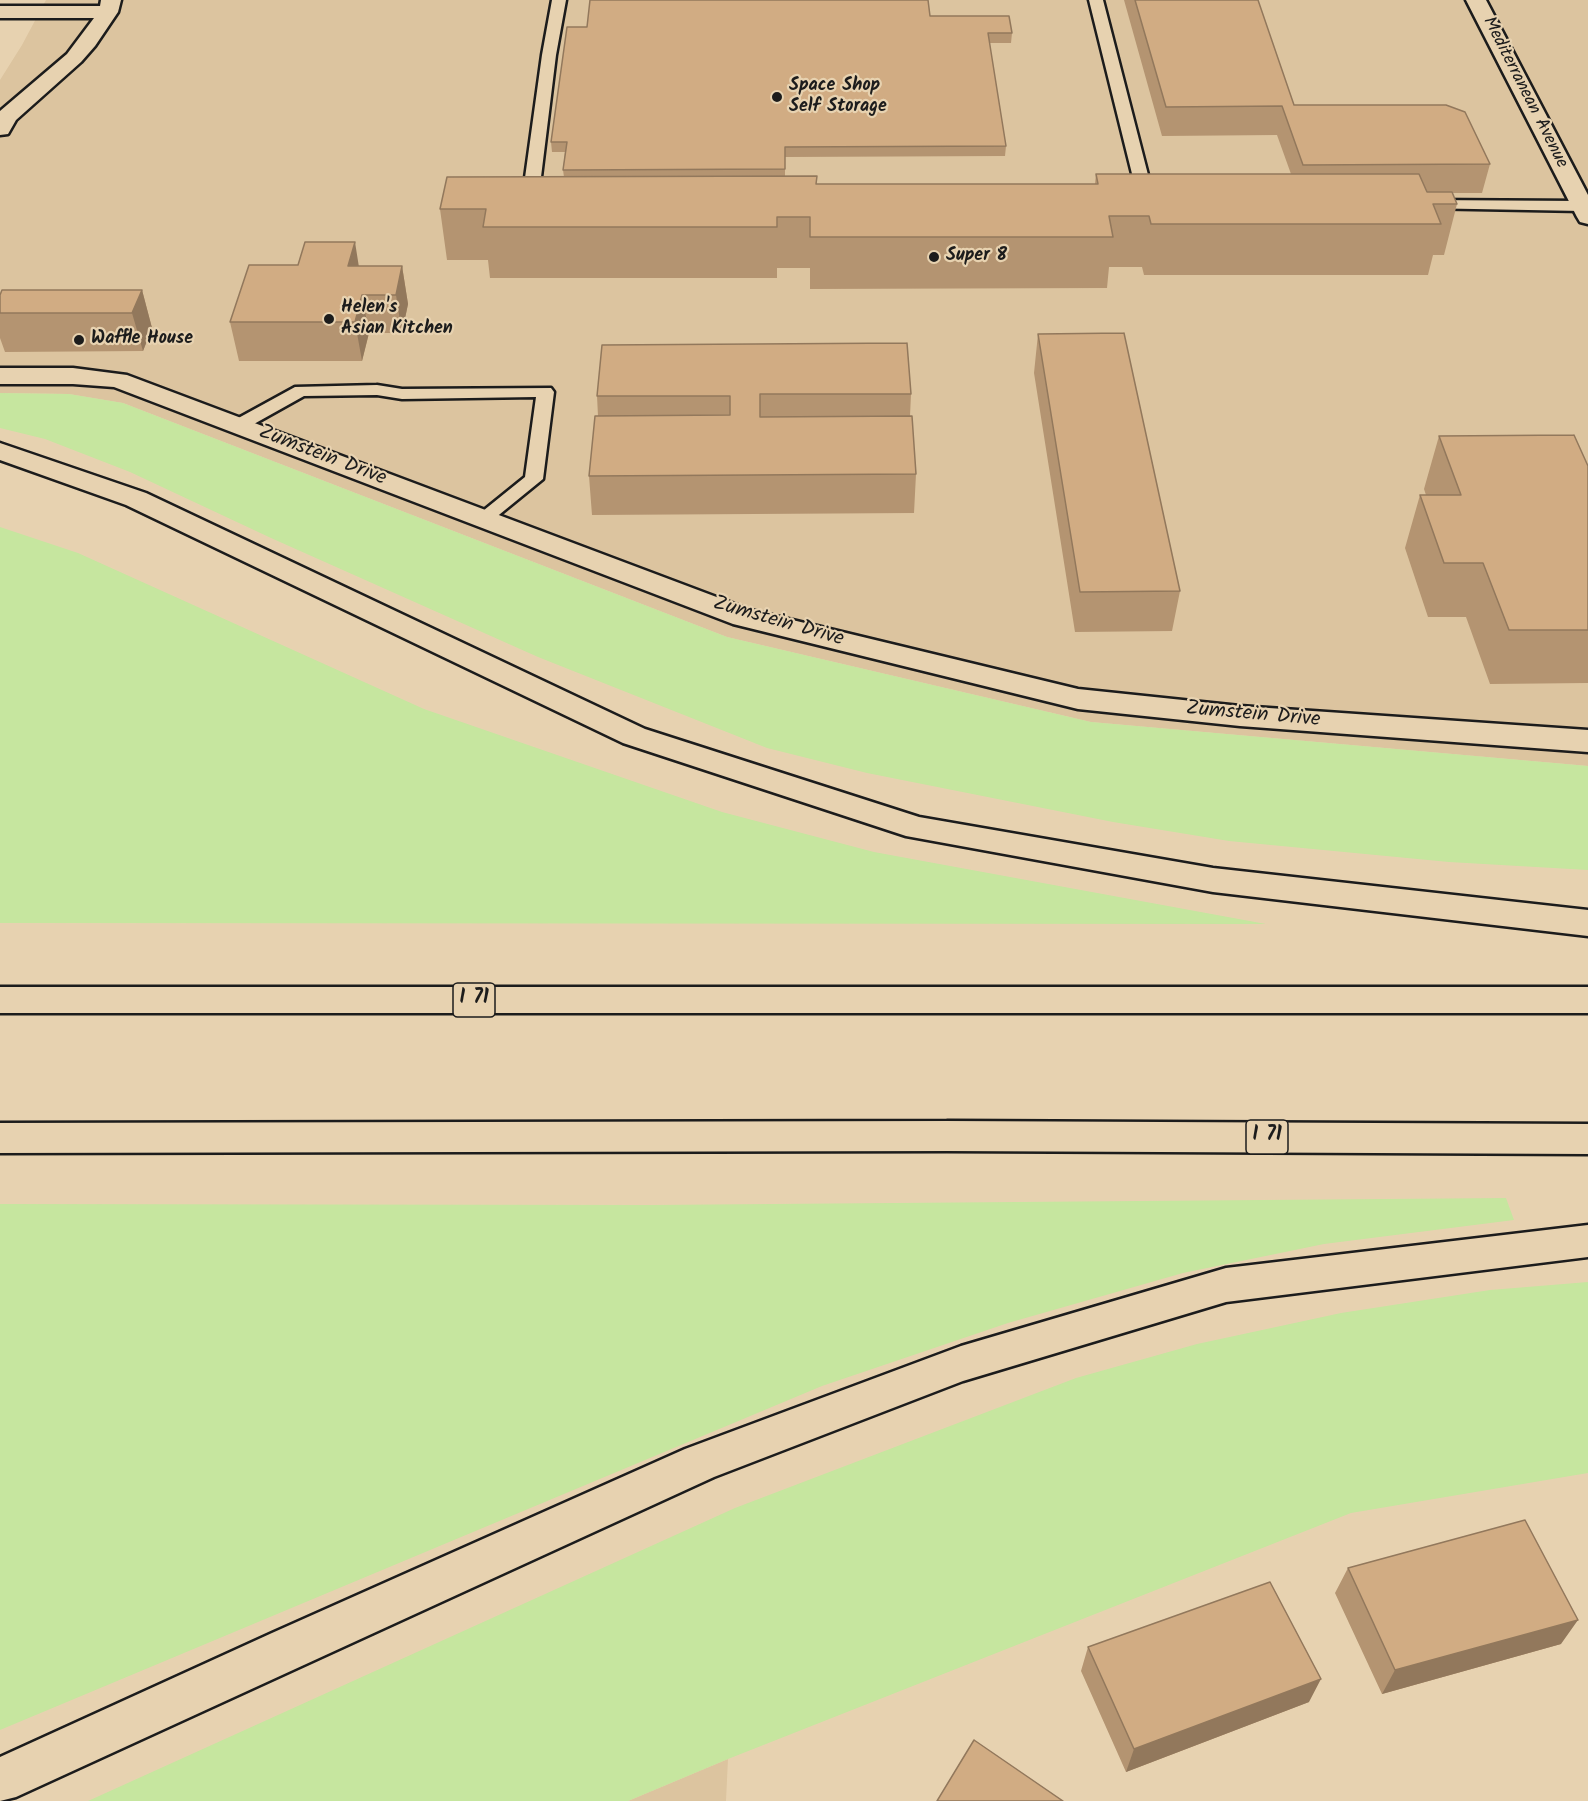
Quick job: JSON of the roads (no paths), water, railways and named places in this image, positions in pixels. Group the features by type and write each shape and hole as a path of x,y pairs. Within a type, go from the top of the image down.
{"main road":[{"name":"Mediterranean Avenue","path":"1476,0 1585,211"},
{"path":"0,12 109,6"},
{"path":"0,129 20,103 74,58 88,42 109,6"},
{"name":"Zumstein Drive","path":"0,376 74,376 118,380 743,617 1078,699 1240,716 1588,741"},
{"path":"0,451 136,499 634,736 917,828 1213,880 1588,923"},
{"name":"I 71","path":"0,999 1588,1000"},
{"name":"I 71","path":"0,1138 959,1136 1588,1139"},
{"path":"0,1781 299,1643 700,1463 961,1364 1226,1285 1588,1241"}],"lane":[{"path":"532,185 549,55 559,0"},
{"path":"1096,0 1148,203 1160,204"},
{"path":"1406,205 1585,211"},
{"path":"238,425 301,391 377,390 402,394 545,392 534,479 482,519"}],"place":[{"name":"Space Shop Self Storage","path":"777,97"},
{"name":"Super 8","path":"934,257"},
{"name":"Helen's Asian Kitchen","path":"329,319"},
{"name":"Waffle House","path":"79,340"}]}
